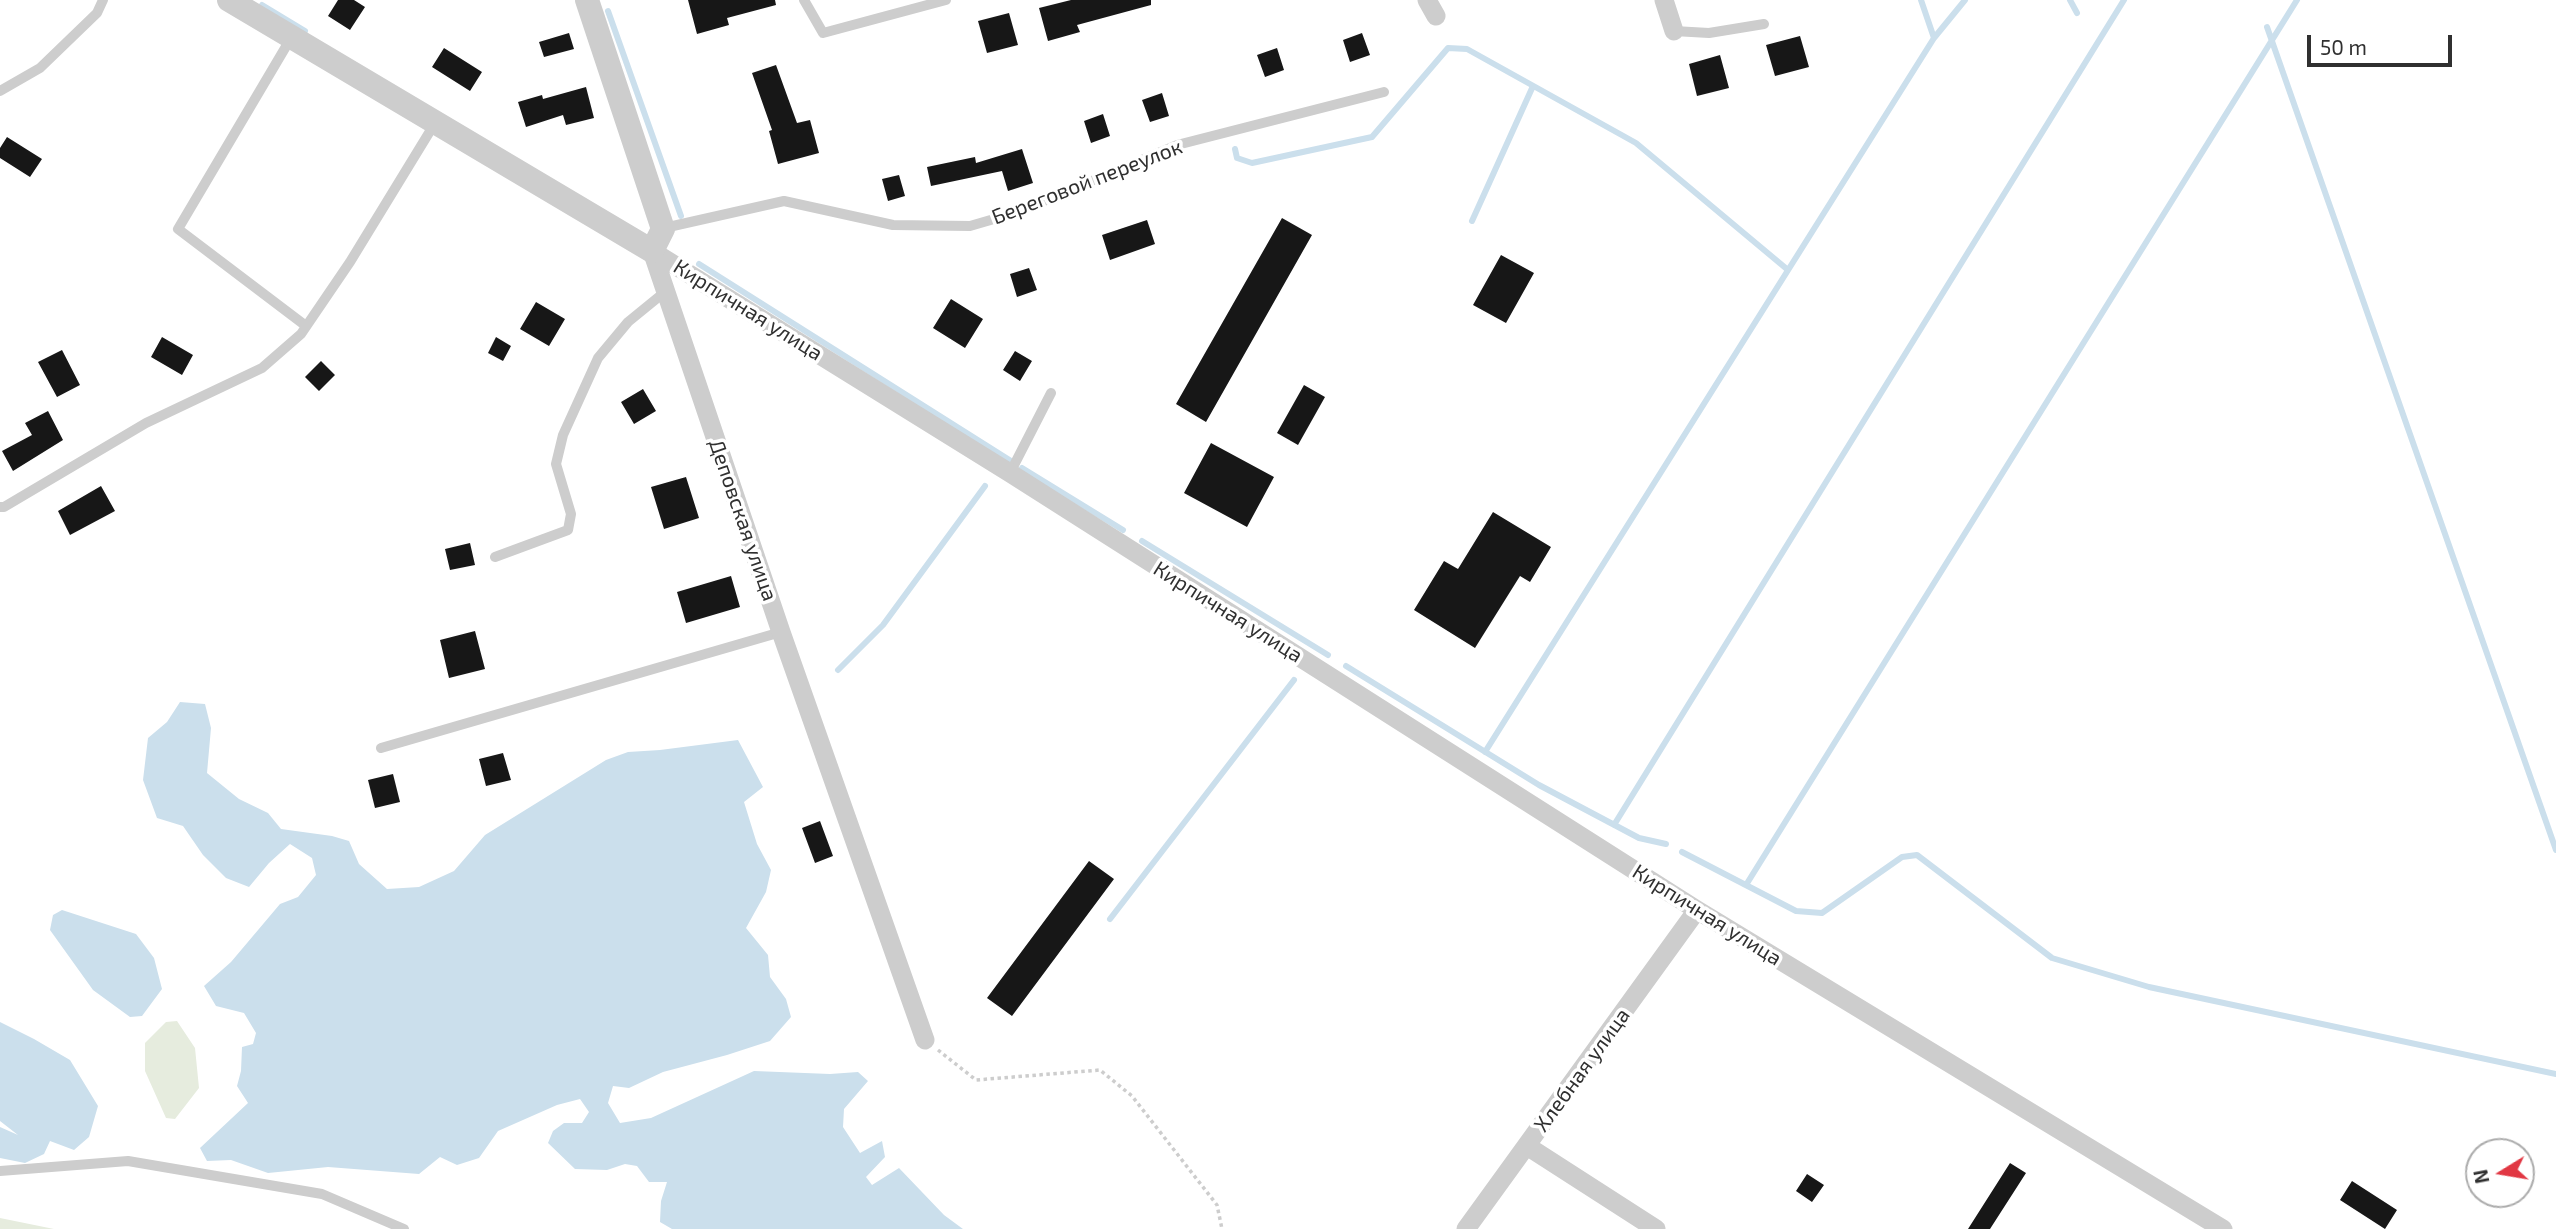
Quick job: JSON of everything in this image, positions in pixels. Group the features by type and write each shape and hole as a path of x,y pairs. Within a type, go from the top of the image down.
{"street":[{"path":"587,0 663,229 652,251"},
{"path":"1664,0 1674,31"},
{"name":"Кирпичная улица","path":"242,3 292,37 652,251 1010,473 1696,910 2223,1229"},
{"name":"Деповская улица","path":"652,251 781,632 925,1040"},
{"name":"Хлебная улица","path":"1466,1229 1696,910"},
{"path":"1527,1146 1656,1229"}],"lane":[{"path":"0,91 40,68 97,13 103,0"},
{"path":"804,0 823,33 946,0"},
{"path":"1674,31 1709,33 1764,24"},
{"path":"292,37 178,229 306,327"},
{"name":"Береговой переулок","path":"663,229 733,215 784,201 892,225 970,226 1018,212 1177,145 1384,92"},
{"path":"0,507 146,422 262,368 301,334 364,240 435,122"},
{"path":"495,557 568,530 571,514 556,464 563,435 598,358 628,322 666,291"},
{"path":"1010,473 1051,393"},
{"path":"381,748 781,632"},
{"path":"0,1171 128,1161 322,1194 404,1229"}],"path":[{"path":"925,1040 976,1080 1100,1070 1132,1096 1217,1205 1222,1229"}],"shaded area":[{"path":"177,1021 195,1048 199,1088 175,1119 166,1118 145,1071 145,1043 166,1022"},
{"path":"0,1218 54,1229 0,1229"}],"water":[{"path":"180,702 205,704 211,728 207,773 239,799 268,813 281,829 349,841 359,864 387,889 419,887 454,871 485,835 606,760 628,752 738,740 763,787 744,802 757,844 771,870 766,892 746,928 768,955 770,977 786,999 791,1017 770,1041 663,1072 629,1088 613,1086 608,1103 620,1123 651,1118 754,1071 830,1074 858,1072 868,1081 844,1109 843,1127 860,1153 882,1141 885,1157 866,1177 872,1185 899,1168 944,1215 963,1229 672,1229 660,1222 661,1201 667,1182 649,1182 637,1166 625,1164 607,1170 575,1169 548,1143 553,1131 564,1123 582,1123 589,1112 580,1099 557,1105 498,1131 479,1158 457,1165 440,1157 419,1174 328,1167 268,1173 231,1160 207,1161 200,1148 248,1103 237,1086 242,1047 253,1044 256,1033 244,1013 216,1006 204,986 231,962 280,904 298,897 316,875 312,858 290,844 249,887 226,878 203,855 183,826 157,818 143,780 148,738 167,722"},
{"path":"62,910 136,934 154,958 162,989 142,1016 130,1017 93,990 50,930 53,915"},
{"path":"0,1022 70,1060 98,1106 89,1137 74,1150 50,1141 44,1154 25,1163 0,1158 0,1127 18,1135 0,1121"}],"building":[{"path":"338,0 354,0 365,7 350,30 328,16"},
{"path":"688,0 775,0 776,5 727,18 729,25 697,34"},
{"path":"1071,0 1151,0 1151,5 1077,25 1080,32 1048,41 1039,8"},
{"path":"1009,13 1018,45 987,53 978,21"},
{"path":"569,33 574,49 544,57 539,42"},
{"path":"1362,33 1370,55 1350,62 1343,40"},
{"path":"1800,36 1809,67 1775,76 1766,45"},
{"path":"444,48 482,72 470,91 432,67"},
{"path":"1277,48 1284,70 1265,77 1257,55"},
{"path":"1720,55 1729,88 1697,96 1689,64"},
{"path":"776,65 797,123 810,120 819,153 778,164 769,131 772,130 752,73"},
{"path":"586,87 594,118 566,125 563,115 526,127 518,102 542,95 543,99"},
{"path":"1162,93 1169,116 1150,122 1142,100"},
{"path":"1103,114 1110,136 1091,143 1084,121"},
{"path":"7,137 42,159 30,177 0,158 0,148"},
{"path":"1022,149 1033,183 1008,191 1002,171 931,186 927,167 975,157 976,163"},
{"path":"899,175 905,196 888,201 882,179"},
{"path":"1282,218 1312,235 1206,422 1176,404"},
{"path":"1147,220 1155,244 1110,260 1102,235"},
{"path":"1501,255 1534,273 1506,323 1473,305"},
{"path":"1029,268 1037,290 1017,297 1010,274"},
{"path":"951,299 983,319 965,348 933,328"},
{"path":"536,302 565,319 549,346 520,329"},
{"path":"162,337 193,355 182,375 151,357"},
{"path":"496,337 511,346 503,361 488,353"},
{"path":"62,350 80,385 57,397 38,362"},
{"path":"1015,351 1032,361 1020,381 1003,370"},
{"path":"321,361 335,375 319,391 305,377"},
{"path":"1304,385 1325,397 1298,445 1277,433"},
{"path":"643,389 656,411 634,424 621,402"},
{"path":"48,411 63,440 13,471 2,451 32,435 25,423"},
{"path":"1211,443 1274,477 1247,527 1184,493"},
{"path":"686,477 699,518 664,529 651,487"},
{"path":"101,486 115,511 70,535 58,511"},
{"path":"1493,512 1551,547 1530,582 1520,576 1475,648 1414,610 1444,561 1458,569"},
{"path":"470,543 475,565 450,570 445,549"},
{"path":"731,576 740,607 686,623 677,592"},
{"path":"475,631 485,669 449,678 440,640"},
{"path":"503,753 511,780 486,786 479,759"},
{"path":"393,774 400,802 375,808 368,780"},
{"path":"820,821 833,856 815,863 802,828"},
{"path":"1089,861 1114,879 1012,1016 987,998"},
{"path":"2010,1163 2026,1173 1990,1229 1968,1229"},
{"path":"1807,1174 1824,1185 1812,1202 1796,1191"},
{"path":"2352,1181 2397,1210 2385,1229 2340,1200"}],"waterway":[{"path":"1921,0 1934,38"},
{"path":"1485,752 1934,38 1965,0"},
{"path":"2070,0 2077,13"},
{"path":"1614,825 2124,0"},
{"path":"1746,885 2297,0"},
{"path":"262,5 305,31"},
{"path":"608,11 681,216"},
{"path":"2267,27 2556,850"},
{"path":"1235,149 1237,158 1252,163 1372,137 1448,48 1467,49 1636,143 1788,270"},
{"path":"1472,221 1533,86"},
{"path":"699,264 1011,461"},
{"path":"1022,468 1123,530"},
{"path":"838,670 883,625 985,486"},
{"path":"1142,541 1328,655"},
{"path":"1346,666 1539,785 1639,838 1666,844"},
{"path":"1110,919 1294,680"},
{"path":"1682,852 1796,911 1822,913 1902,857 1917,855 2052,958 2149,987 2556,1074"}]}
